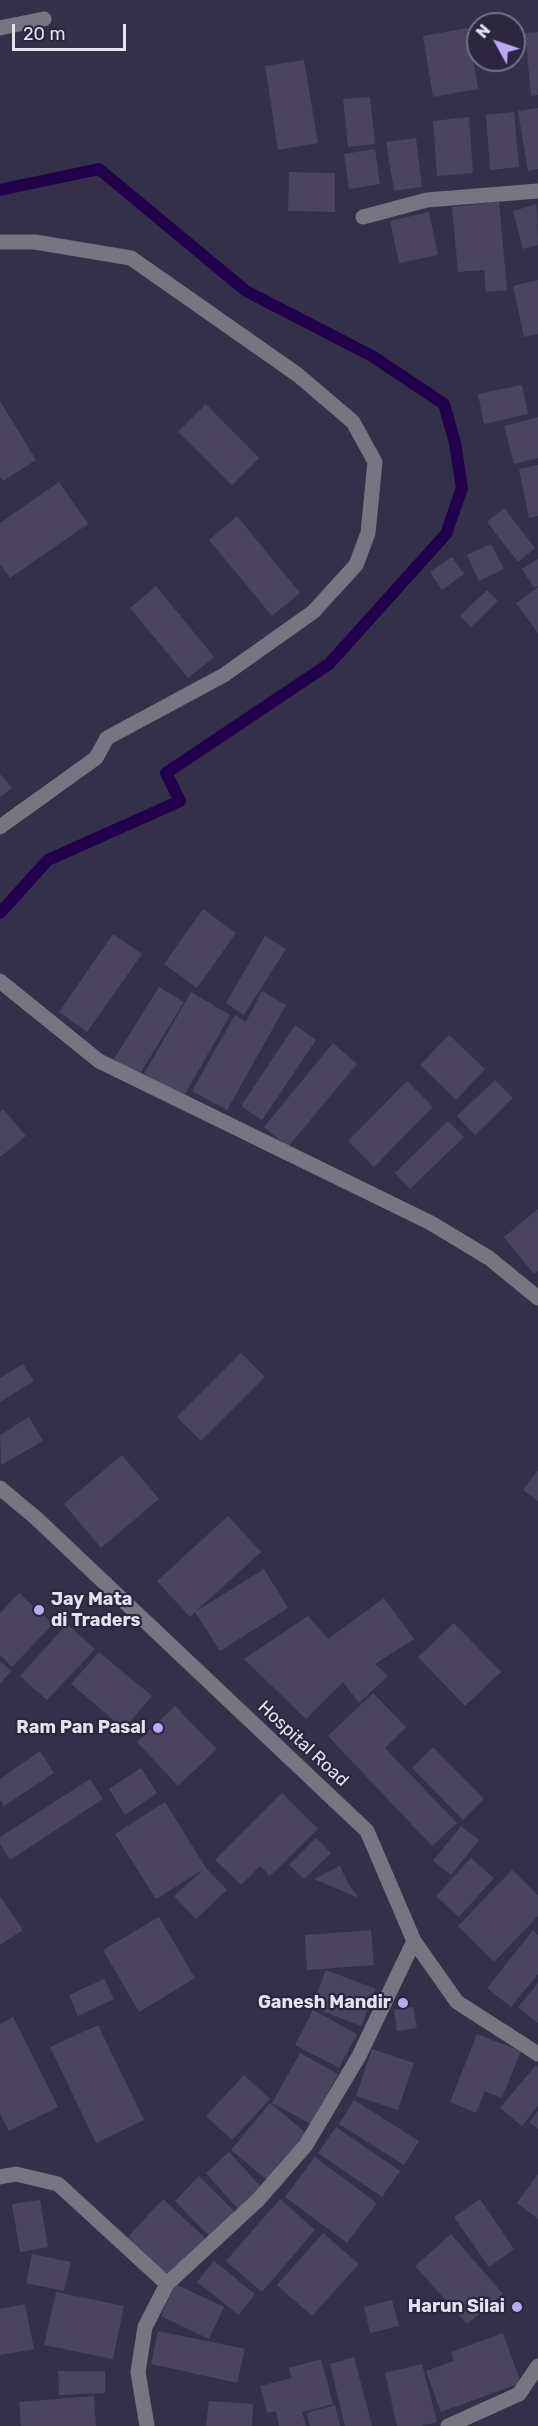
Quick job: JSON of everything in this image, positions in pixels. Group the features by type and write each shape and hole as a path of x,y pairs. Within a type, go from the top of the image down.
{"street":[{"path":"0,28 44,19"},
{"path":"363,217 427,200 538,191"},
{"path":"0,242 35,242 131,258 298,375 353,422 375,462 368,533 356,565 313,612 224,675 107,738 96,758 0,827"},
{"path":"0,981 99,1061 431,1222 489,1258 538,1298"},
{"name":"Hospital Road","path":"0,1488 36,1518 366,1831 414,1941 457,2002 538,2054"},
{"path":"147,2426 138,2372 145,2327 167,2284 258,2200 306,2145 359,2056 414,1941"},
{"path":"0,2177 16,2174 58,2184 167,2284"},
{"path":"448,2426 519,2394 538,2366"}],"building":[{"path":"466,28 466,72 475,72 478,89 433,97 423,36"},
{"path":"538,32 538,95 531,96 526,44 526,33"},
{"path":"304,60 318,143 278,150 265,66"},
{"path":"370,97 375,144 348,147 343,99"},
{"path":"538,108 538,169 528,171 518,111"},
{"path":"514,112 519,167 490,170 486,115"},
{"path":"469,117 473,173 437,176 433,121"},
{"path":"416,138 422,187 394,191 386,142"},
{"path":"375,149 380,184 349,189 344,154"},
{"path":"289,172 335,173 335,212 288,211"},
{"path":"499,202 507,290 486,292 484,270 458,272 452,207"},
{"path":"537,204 538,245 523,249 513,211"},
{"path":"429,212 438,255 399,263 390,221"},
{"path":"538,280 538,334 524,337 513,286"},
{"path":"522,385 528,414 484,424 478,394"},
{"path":"0,401 36,460 3,481 0,476"},
{"path":"206,404 259,458 232,485 178,432"},
{"path":"538,417 538,458 514,464 504,426"},
{"path":"538,465 538,516 529,518 519,469"},
{"path":"59,482 88,524 10,578 0,564 0,523"},
{"path":"504,508 535,548 518,562 487,522"},
{"path":"237,516 300,593 272,616 209,540"},
{"path":"491,544 504,569 479,581 467,555"},
{"path":"452,557 464,574 442,590 430,572"},
{"path":"538,559 538,586 534,588 522,569"},
{"path":"156,586 214,657 188,678 130,608"},
{"path":"538,587 538,633 516,603"},
{"path":"487,590 498,601 471,627 460,616"},
{"path":"0,774 12,788 0,797"},
{"path":"203,909 236,933 197,988 164,964"},
{"path":"113,934 142,954 87,1032 59,1012"},
{"path":"265,936 286,949 244,1015 226,1003"},
{"path":"159,987 184,1002 139,1075 114,1059"},
{"path":"262,991 286,1005 227,1110 192,1091 235,1015 246,1022"},
{"path":"191,992 230,1015 184,1096 144,1074"},
{"path":"295,1025 316,1040 262,1120 241,1106"},
{"path":"449,1035 485,1069 456,1100 420,1065"},
{"path":"333,1043 357,1064 288,1147 264,1127"},
{"path":"495,1080 513,1098 475,1135 457,1116"},
{"path":"407,1081 433,1107 374,1167 348,1141"},
{"path":"3,1109 26,1136 0,1157 0,1112"},
{"path":"448,1121 464,1137 410,1189 395,1173"},
{"path":"538,1209 538,1271 534,1274 504,1237"},
{"path":"241,1353 265,1377 201,1441 177,1417"},
{"path":"23,1364 34,1381 0,1402 0,1378"},
{"path":"29,1417 43,1441 1,1465 0,1435"},
{"path":"122,1455 159,1499 101,1548 64,1504"},
{"path":"538,1470 538,1501 523,1490"},
{"path":"228,1516 261,1552 190,1617 157,1581"},
{"path":"264,1569 288,1608 220,1651 195,1612"},
{"path":"19,1593 53,1624 12,1667 0,1655 0,1613"},
{"path":"384,1598 414,1639 375,1664 388,1676 359,1703 343,1682 306,1719 244,1659 308,1616 328,1639"},
{"path":"454,1623 501,1672 465,1706 418,1657"},
{"path":"67,1624 95,1649 47,1700 20,1676"},
{"path":"99,1652 152,1696 124,1729 71,1684"},
{"path":"0,1661 11,1671 0,1684"},
{"path":"373,1693 406,1727 385,1748 457,1823 432,1846 328,1736"},
{"path":"175,1706 217,1749 178,1786 137,1742"},
{"path":"433,1747 484,1799 463,1820 412,1768"},
{"path":"40,1751 54,1773 4,1806 0,1800 0,1779"},
{"path":"141,1768 157,1793 125,1815 109,1789"},
{"path":"90,1779 103,1799 10,1860 0,1844 0,1837"},
{"path":"282,1793 318,1829 270,1876 260,1866 241,1885 215,1860"},
{"path":"165,1802 206,1868 227,1890 196,1919 174,1896 204,1869 156,1899 115,1834"},
{"path":"461,1826 479,1840 451,1875 433,1861"},
{"path":"316,1838 331,1853 304,1879 289,1865"},
{"path":"471,1858 494,1878 459,1917 436,1896"},
{"path":"340,1866 349,1885 359,1898 314,1879"},
{"path":"512,1870 538,1895 538,1916 494,1962 458,1926"},
{"path":"0,1896 23,1930 0,1945"},
{"path":"159,1917 195,1978 139,2012 103,1950"},
{"path":"371,1930 374,1965 307,1970 305,1935"},
{"path":"533,1930 538,1935 538,1974 511,2007 487,1988"},
{"path":"326,1970 376,1989 361,2026 312,2007"},
{"path":"104,1979 114,1999 78,2016 69,1995"},
{"path":"538,1983 538,2023 518,2007"},
{"path":"413,2007 417,2028 397,2031 394,2010"},
{"path":"313,2010 357,2034 339,2068 295,2045"},
{"path":"13,2017 58,2107 9,2131 0,2114 0,2024"},
{"path":"98,2025 144,2120 96,2143 50,2047"},
{"path":"477,2034 521,2051 502,2098 485,2091 476,2113 450,2102"},
{"path":"372,2049 414,2063 398,2110 356,2096"},
{"path":"300,2053 338,2074 311,2124 272,2103"},
{"path":"536,2065 538,2067 538,2106 522,2126 500,2108"},
{"path":"244,2075 270,2099 232,2140 206,2116"},
{"path":"354,2100 419,2141 404,2165 339,2124"},
{"path":"270,2103 306,2133 267,2180 231,2150"},
{"path":"538,2111 538,2129 529,2122"},
{"path":"336,2127 400,2171 382,2197 318,2153"},
{"path":"229,2152 263,2189 239,2210 206,2173"},
{"path":"315,2157 377,2203 347,2243 285,2197"},
{"path":"538,2174 538,2219 517,2203"},
{"path":"199,2176 238,2215 213,2240 175,2201"},
{"path":"163,2199 205,2238 170,2277 127,2238"},
{"path":"280,2199 315,2230 262,2292 226,2261"},
{"path":"480,2199 514,2249 489,2267 454,2217"},
{"path":"40,2200 48,2247 20,2252 12,2204"},
{"path":"323,2233 359,2264 312,2316 277,2285"},
{"path":"451,2234 503,2294 467,2324 415,2266"},
{"path":"32,2254 71,2262 64,2291 26,2283"},
{"path":"214,2261 255,2294 239,2315 197,2282"},
{"path":"175,2284 224,2307 209,2339 161,2316"},
{"path":"56,2292 124,2306 113,2359 44,2345"},
{"path":"392,2300 399,2326 370,2333 364,2307"},
{"path":"25,2304 34,2349 0,2355 0,2309"},
{"path":"158,2331 245,2349 237,2383 151,2364"},
{"path":"503,2333 521,2383 441,2412 426,2371 454,2361 451,2352"},
{"path":"354,2357 372,2426 345,2426 330,2364"},
{"path":"321,2359 333,2404 302,2412 306,2426 279,2426 276,2411 267,2413 260,2386 292,2378 289,2368"},
{"path":"422,2364 437,2422 421,2426 397,2426 385,2373"},
{"path":"58,2371 105,2371 105,2393 59,2395"},
{"path":"94,2396 96,2426 21,2426 19,2402"},
{"path":"209,2401 253,2404 252,2426 206,2426"},
{"path":"335,2405 340,2426 310,2426 307,2413"}],"waterway":[{"path":"0,190 99,169 246,291 372,356 444,404 455,443 462,488 446,534 329,664 166,773 180,801 48,860 0,913"}],"place":[{"name":"Jay Mata di Traders","path":"39,1610"},
{"name":"Ram Pan Pasal","path":"158,1728"},
{"name":"Ganesh Mandir","path":"403,2003"},
{"name":"Harun Silai","path":"517,2307"}]}
